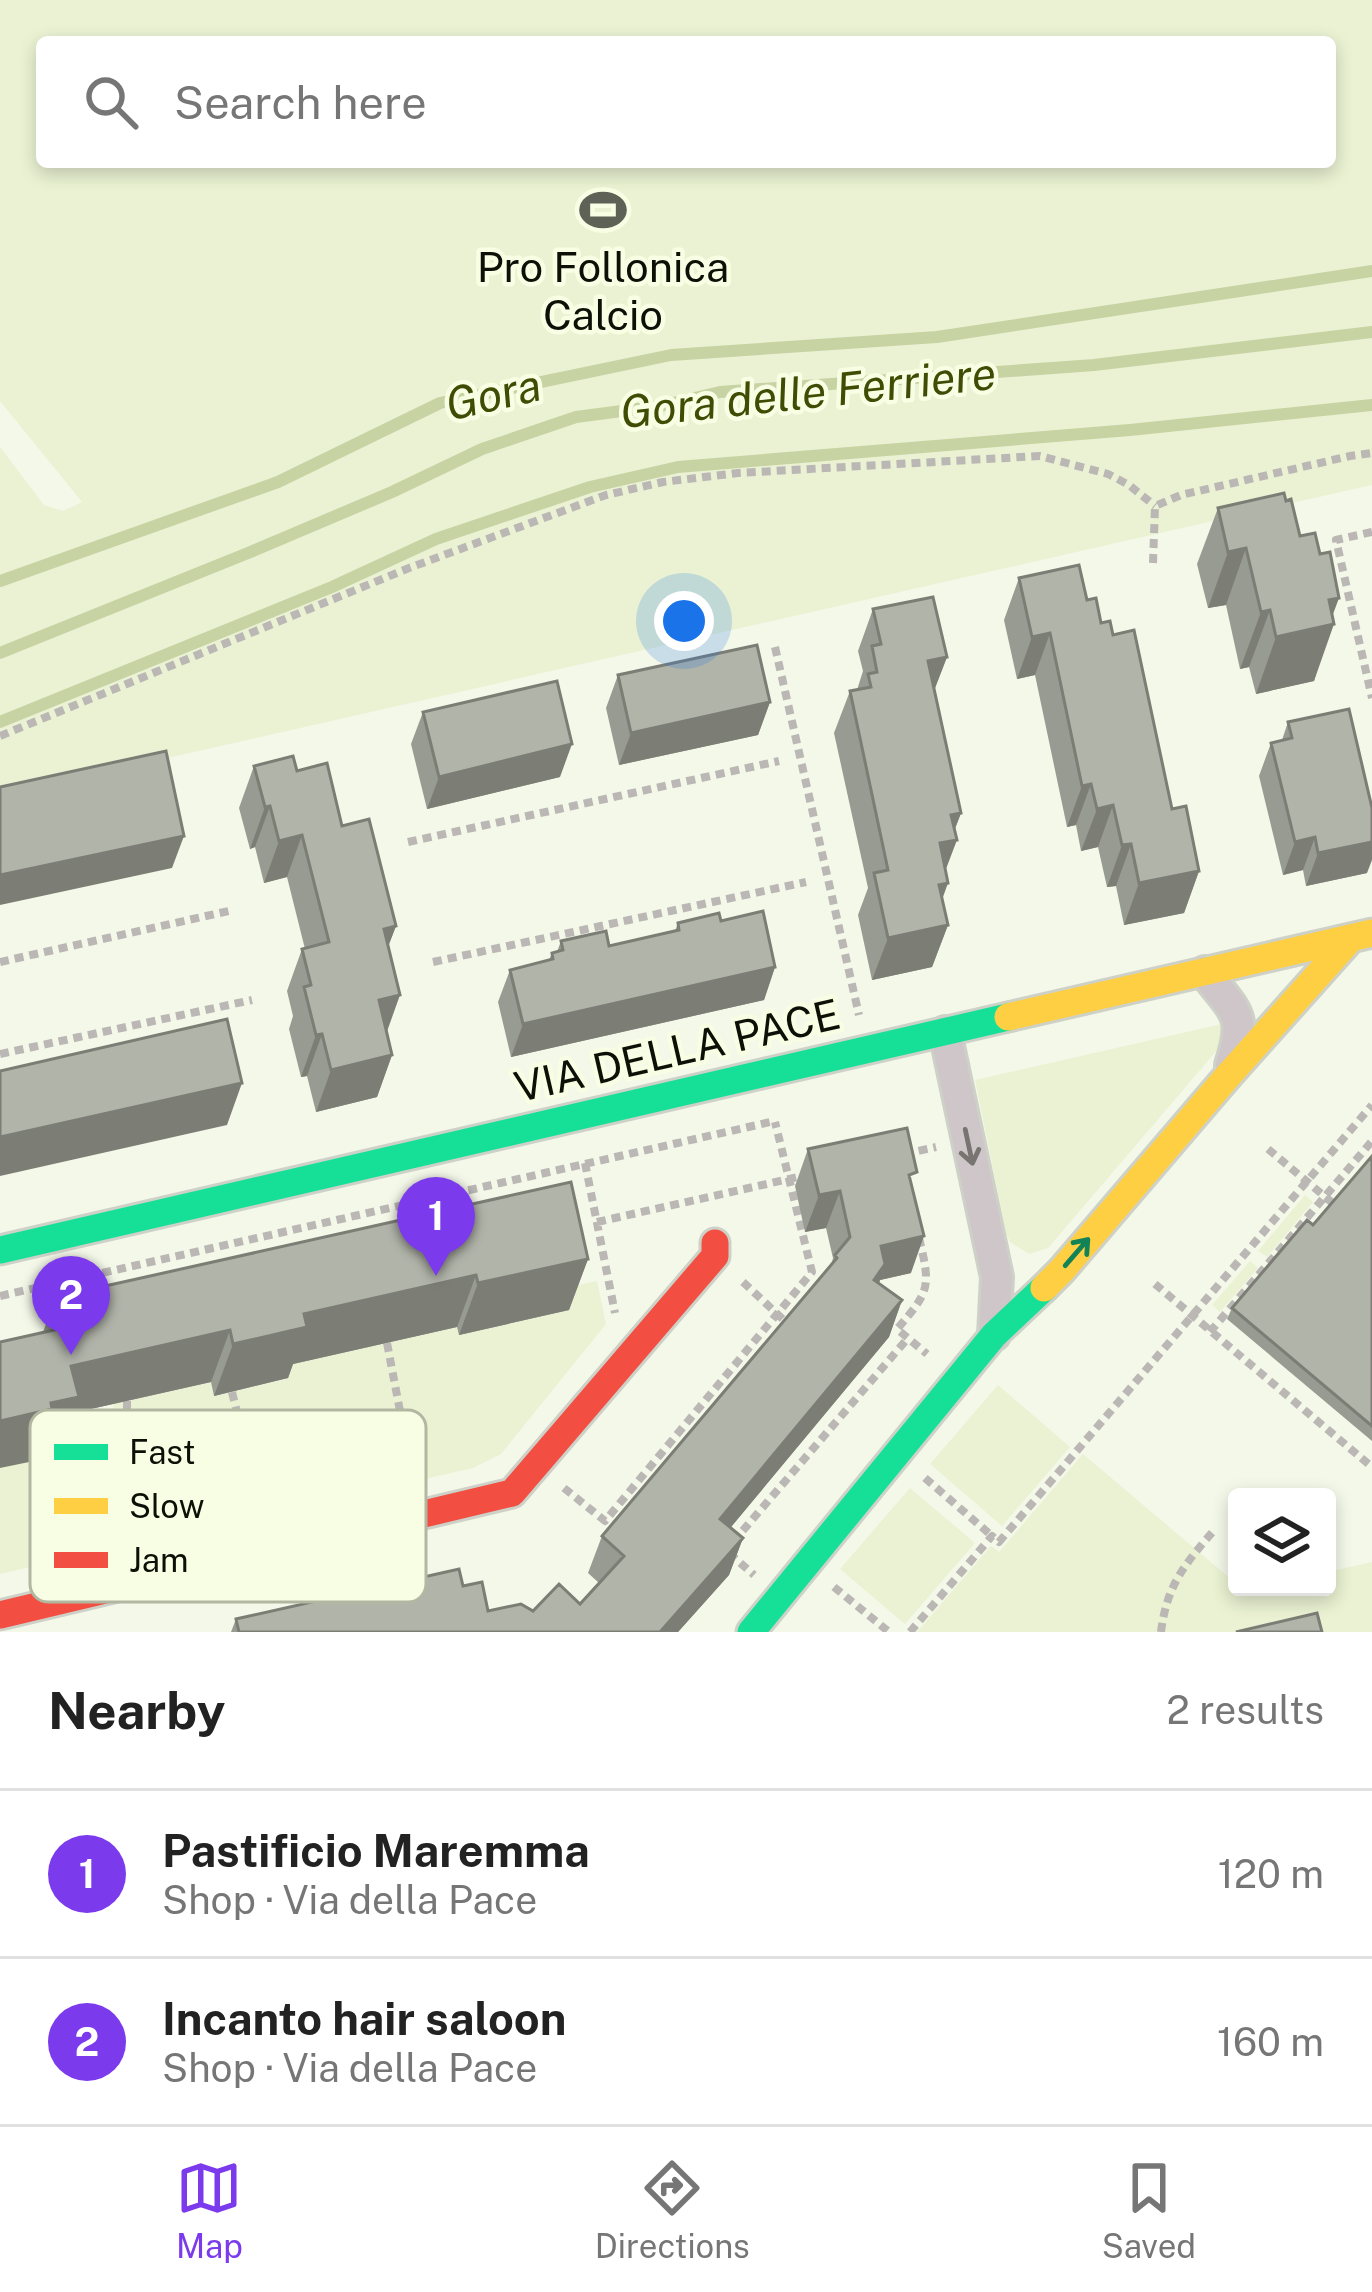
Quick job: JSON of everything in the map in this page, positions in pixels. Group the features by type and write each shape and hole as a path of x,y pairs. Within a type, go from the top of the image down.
{"street":[{"name":"VIA DELLA PACE","path":"0,1250 1362,936"},
{"path":"751,1632 994,1335 1062,1270 1227,1077 1362,936"},
{"path":"1205,972 1239,1020 1240,1038 1227,1077"},
{"path":"945,1032 997,1277 994,1335"},
{"path":"426,1514 512,1493 716,1256 715,1243"},
{"path":"0,1616 57,1602"}],"path":[{"path":"1155,506 1181,495 1372,453"},
{"path":"0,736 409,568 606,495 663,482 738,473 1040,456 1108,475 1130,485 1155,506"},
{"path":"1153,562 1155,506"},
{"path":"1372,532 1336,540 1372,698"},
{"path":"776,647 860,1018"},
{"path":"408,842 779,761"},
{"path":"433,962 806,882"},
{"path":"0,962 233,910"},
{"path":"0,1054 252,1000"},
{"path":"763,1074 812,1271 829,1283"},
{"path":"897,1455 999,1542 1372,1105"},
{"path":"0,1296 775,1121"},
{"path":"899,1155 967,1140"},
{"path":"1210,1332 1372,1141"},
{"path":"1268,1149 1335,1205"},
{"path":"585,1164 624,1361"},
{"path":"597,1222 812,1174"},
{"path":"493,1185 497,1204"},
{"path":"457,1193 461,1212"},
{"path":"422,1201 426,1220"},
{"path":"372,1212 376,1231"},
{"path":"897,1329 921,1303 927,1288 919,1236"},
{"path":"257,1238 262,1257"},
{"path":"178,1256 182,1275"},
{"path":"536,1465 604,1522 812,1271"},
{"path":"67,1281 71,1299"},
{"path":"1155,1285 1372,1467"},
{"path":"776,1314 794,1329"},
{"path":"747,1569 726,1551 908,1338 887,1322"},
{"path":"398,1410 387,1341 404,1334"},
{"path":"853,1378 863,1387"},
{"path":"719,1382 736,1397"},
{"path":"232,1392 236,1410"},
{"path":"127,1401 127,1410"},
{"path":"794,1448 806,1457"},
{"path":"662,1452 678,1466"},
{"path":"735,1516 747,1526"},
{"path":"1161,1632 1179,1570 1216,1528"},
{"path":"910,1632 992,1536"},
{"path":"808,1565 889,1632"}],"green space":[{"path":"0,0 1372,0 1372,485 0,796 0,447 44,505 63,511 82,502 0,401"},
{"path":"1222,1024 1224,1039 1219,1048 1048,1248 1029,1254 1010,1242 975,1080"},
{"path":"1305,1195 1313,1202 1267,1257 1258,1251"},
{"path":"1250,1261 1258,1268 1220,1312 1212,1305"},
{"path":"597,1281 606,1324 501,1454 473,1468 426,1479 426,1410 114,1410 113,1404 211,1382 215,1396 287,1379 285,1366 458,1327 459,1334 564,1288"},
{"path":"998,1385 1070,1447 1002,1526 930,1464"},
{"path":"1083,1454 1228,1577 1228,1596 1336,1596 1336,1570 1372,1562 1372,1632 917,1632 991,1546 999,1552"},
{"path":"30,1456 30,1567 0,1574 0,1468"},
{"path":"910,1488 975,1543 905,1624 840,1569"}],"building":[{"path":"1284,493 1286,501 1291,499 1300,536 1315,533 1320,554 1330,552 1339,598 1329,600 1334,624 1276,637 1270,610 1261,612 1246,548 1228,552 1218,508"},
{"path":"1079,565 1087,600 1096,598 1101,623 1110,621 1113,635 1134,630 1172,809 1186,806 1199,871 1139,883 1131,844 1122,845 1113,805 1097,809 1091,784 1082,786 1050,633 1032,637 1019,578"},
{"path":"933,597 947,657 928,661 961,813 951,815 957,840 940,843 948,883 939,885 948,925 888,938 874,873 888,870 850,691 871,687 868,674 877,672 872,646 881,644 873,609"},
{"path":"757,645 770,702 631,733 618,675"},
{"path":"557,681 572,744 439,777 423,712"},
{"path":"1349,709 1372,808 1372,842 1318,853 1315,837 1295,842 1271,743 1292,738 1288,722"},
{"path":"166,751 184,836 0,875 0,787"},
{"path":"293,756 297,771 327,763 342,826 369,819 396,926 384,929 400,995 379,1000 392,1055 331,1070 304,987 311,985 302,949 329,942 302,835 279,841 254,766"},
{"path":"763,911 775,967 523,1024 510,970 553,959 552,953 563,950 561,941 606,931 609,946 679,930 678,923 719,913 721,921"},
{"path":"227,1019 242,1083 0,1137 0,1071"},
{"path":"907,1128 917,1172 909,1175 924,1236 881,1246 885,1264 874,1280 902,1300 720,1519 743,1538 660,1632 239,1632 236,1619 312,1602 426,1602 426,1576 459,1569 463,1586 482,1582 488,1611 521,1604 533,1611 559,1584 580,1604 624,1556 602,1536 850,1237 840,1191 819,1195 808,1149"},
{"path":"1372,1156 1372,1426 1232,1308 1307,1220 1313,1225"},
{"path":"571,1182 588,1259 478,1283 476,1275 304,1314 307,1327 233,1344 230,1330 71,1366 79,1397 51,1403 52,1409 30,1410 30,1414 0,1421 0,1342 63,1328 56,1297"},
{"path":"1317,1613 1322,1632 1236,1632"}],"waterway":[{"name":"Gora","path":"0,581 278,482 440,403 671,355 937,337 1372,271"},
{"name":"Gora delle Ferriere","path":"0,653 248,553 482,449 576,417 720,392 1094,365 1372,332"},
{"path":"0,722 332,587 436,539 590,487 678,467 1372,405"}],"traffic: fast":[{"path":"0,1250 1008,1017"},
{"path":"751,1632 994,1335 1044,1288"}],"traffic: slow":[{"path":"1008,1017 1372,933"},
{"path":"1044,1288 1351,938"}],"traffic: jam":[{"path":"426,1513 512,1493 715,1256 715,1243"},
{"path":"0,1615 55,1602"}],"place":[{"name":"Pro Follonica Calcio","path":"603,210"},
{"name":"Pastificio Maremma","path":"436,1276"},
{"name":"Incanto hair saloon","path":"71,1355"}]}
